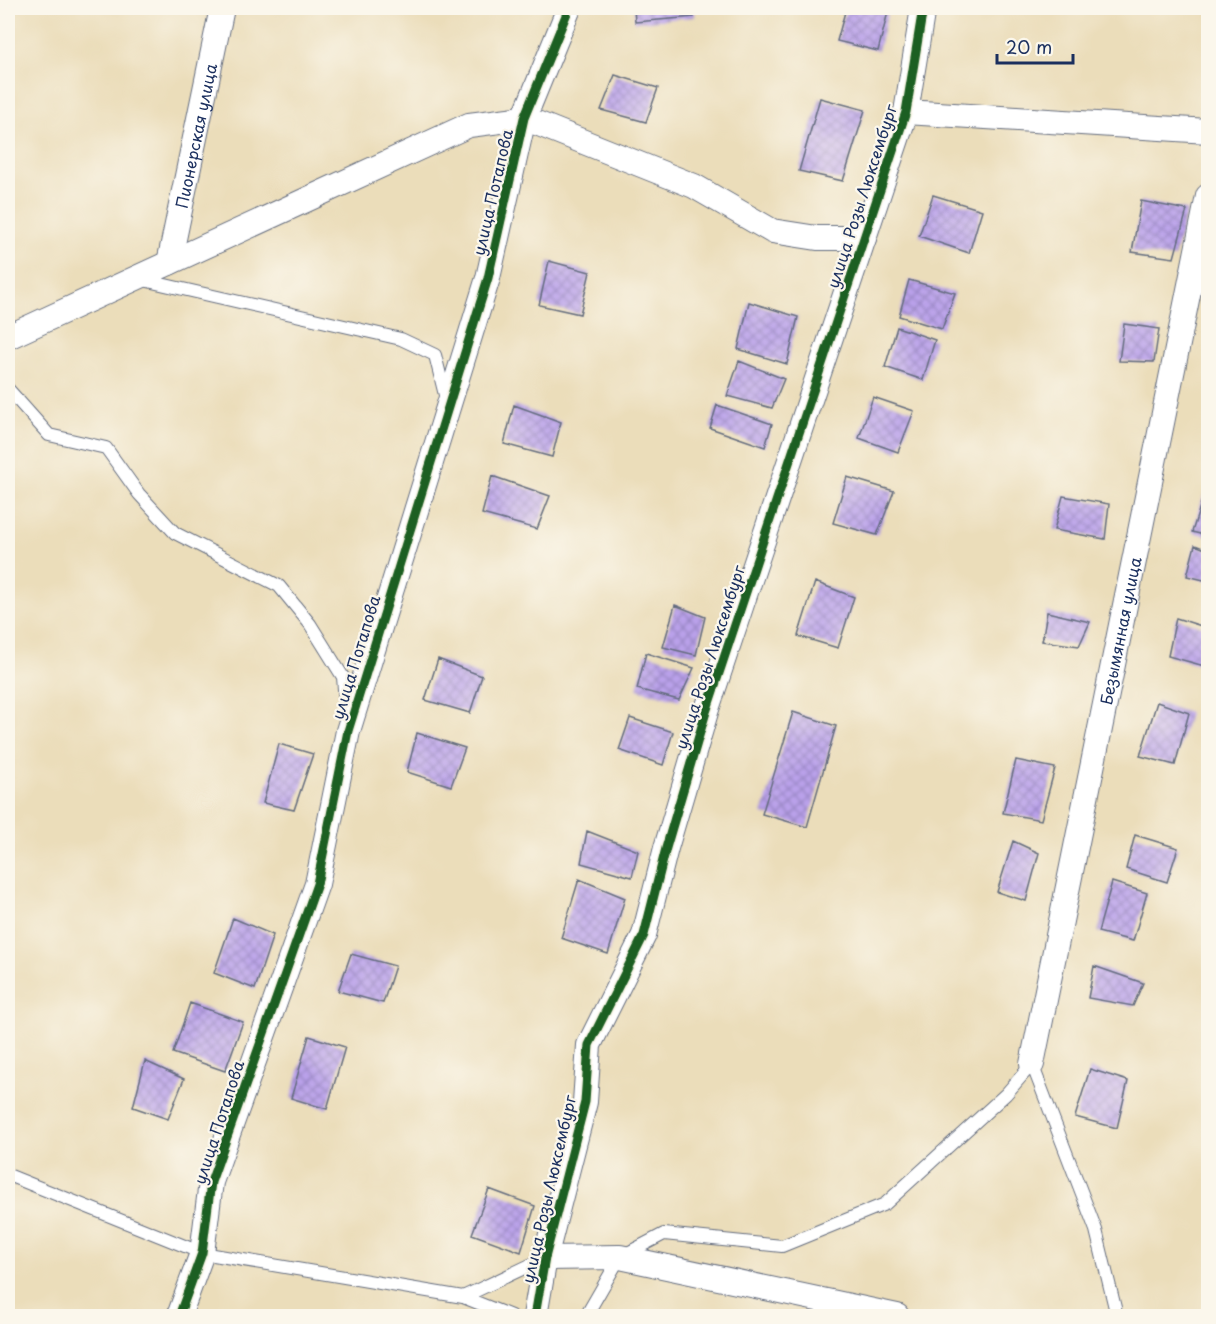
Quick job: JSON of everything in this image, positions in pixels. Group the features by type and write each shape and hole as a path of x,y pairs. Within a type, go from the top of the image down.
{"street":[{"name":"Пионерская улица","path":"169,263 222,8"},
{"name":"улица Потапова","path":"179,1317 202,1253 212,1182 317,884 348,731 488,278 524,118 569,8"},
{"name":"улица Розы Люксембург","path":"535,1317 545,1258 585,1102 589,1045 644,935 666,848 706,712 906,112 923,8"},
{"path":"906,112 1209,130"},
{"path":"8,337 470,125 524,118 694,186 772,231 817,238 864,238"},
{"name":"Безымянная улица","path":"1032,1064 1209,196"},
{"path":"545,1258 620,1257 897,1317"}],"lane":[{"path":"134,278 401,339 435,355 448,406"},
{"path":"8,389 49,435 106,448 139,494 175,533 279,586 310,624 343,677 348,731"},
{"path":"586,1317 620,1257 664,1234 782,1246 885,1204 1006,1094 1032,1064 1096,1230 1117,1317"},
{"path":"8,1176 202,1253 463,1297 512,1317"},
{"path":"463,1297 545,1258"}],"building":[{"path":"634,8 694,8 694,17 635,22"},
{"path":"846,8 889,8 878,51 837,41"},
{"path":"615,75 658,88 646,122 601,110"},
{"path":"820,98 865,110 843,181 799,171"},
{"path":"933,195 982,210 969,253 919,236"},
{"path":"1141,201 1187,210 1174,258 1132,252"},
{"path":"549,261 590,272 580,314 539,305"},
{"path":"909,280 955,293 942,329 899,316"},
{"path":"749,302 798,317 787,364 738,349"},
{"path":"1124,324 1159,329 1154,362 1119,361"},
{"path":"897,327 935,340 923,380 885,367"},
{"path":"739,361 784,379 772,408 727,396"},
{"path":"873,397 914,411 898,452 859,438"},
{"path":"514,405 561,422 552,457 504,444"},
{"path":"717,405 772,424 765,447 710,428"},
{"path":"492,476 550,496 537,529 482,514"},
{"path":"847,477 894,491 877,535 833,523"},
{"path":"1204,494 1208,495 1208,536 1192,532"},
{"path":"1063,496 1109,504 1105,539 1054,530"},
{"path":"1195,545 1208,550 1208,581 1187,576"},
{"path":"815,582 854,597 838,648 798,636"},
{"path":"675,605 705,617 696,655 663,647"},
{"path":"1047,612 1090,622 1079,646 1042,641"},
{"path":"1176,618 1208,628 1208,667 1168,656"},
{"path":"646,653 694,668 679,700 637,689"},
{"path":"438,659 482,676 470,713 425,700"},
{"path":"1157,702 1189,713 1175,765 1140,756"},
{"path":"793,712 836,726 807,827 762,814"},
{"path":"630,718 673,732 663,765 619,750"},
{"path":"417,733 465,748 451,786 407,772"},
{"path":"279,744 313,754 294,810 263,803"},
{"path":"1016,760 1055,768 1041,820 1003,813"},
{"path":"587,831 638,851 632,877 581,863"},
{"path":"1135,835 1178,848 1167,882 1126,869"},
{"path":"1013,841 1039,853 1026,901 997,892"},
{"path":"579,879 625,898 608,954 561,938"},
{"path":"1112,882 1147,893 1133,941 1098,932"},
{"path":"233,918 273,935 255,989 214,973"},
{"path":"351,954 395,966 383,1003 338,991"},
{"path":"1094,966 1143,983 1133,1006 1088,998"},
{"path":"190,1003 243,1022 225,1071 173,1053"},
{"path":"309,1036 345,1047 327,1109 291,1098"},
{"path":"145,1061 184,1079 168,1119 133,1107"},
{"path":"1090,1069 1128,1081 1117,1128 1075,1117"},
{"path":"489,1189 535,1206 521,1252 472,1234"}],"cycle path":[{"path":"179,1316 202,1253 211,1182 317,884 348,731 488,278 524,118 569,8"},
{"path":"535,1316 545,1258 585,1102 589,1045 644,935 666,848 706,712 906,112 923,8"}]}
